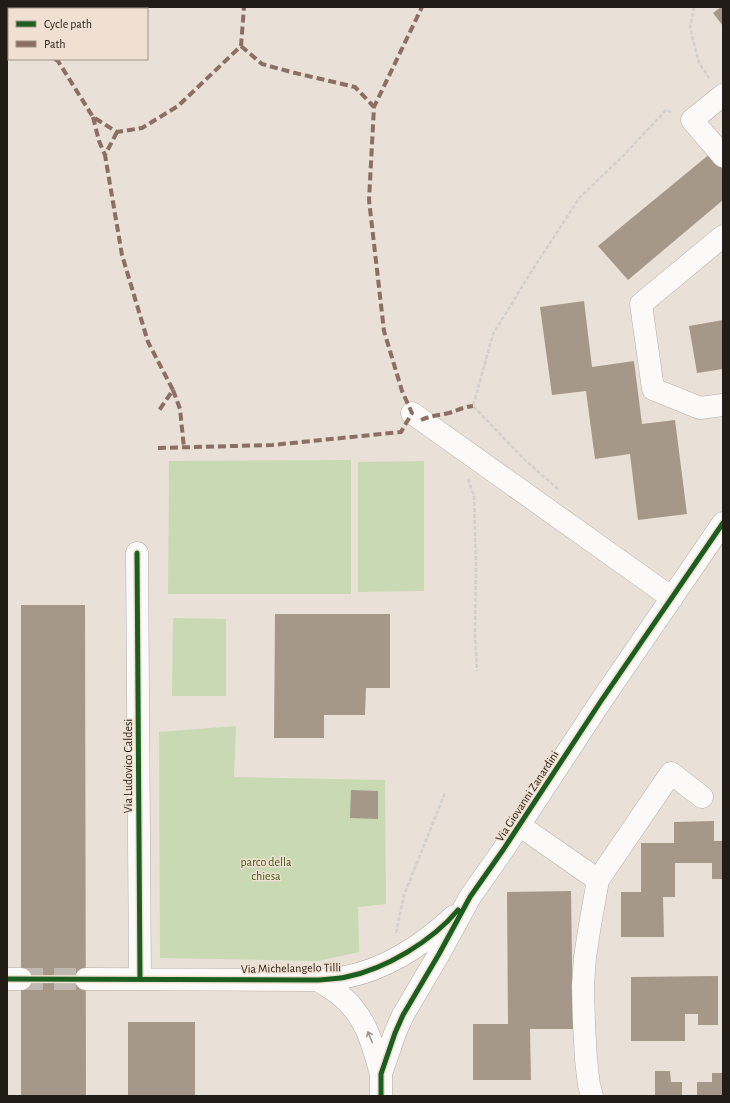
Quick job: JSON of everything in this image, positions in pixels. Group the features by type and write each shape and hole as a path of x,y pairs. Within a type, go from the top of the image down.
{"street":[{"path":"723,95 692,120 723,156"},
{"path":"723,236 641,304 653,388 700,408 723,404"},
{"path":"412,413 672,598"},
{"name":"Via Giovanni Zanardini","path":"381,1096 381,1074 395,1033 403,1015 470,897 503,850 601,701 720,529"},
{"name":"Via Ludovico Caldesi","path":"137,553 140,980"},
{"path":"592,1096 586,1060 584,986 585,957 598,880 671,773 702,797"},
{"path":"519,825 598,880"},
{"name":"Via Michelangelo Tilli","path":"86,979 318,980 345,977 363,972 387,962 416,947 442,927 470,897"},
{"name":"Via Michelangelo Tilli","path":"318,980 339,994 358,1013 369,1034 381,1074"}],"path":[{"path":"694,7 690,28 698,63 723,95"},
{"path":"544,508 557,488 525,460 473,406 493,334 580,197 622,157 666,110 692,120"},
{"path":"456,445 474,496 476,565 475,635 477,671"},
{"path":"395,939 404,895 445,794"}],"green space":[{"path":"351,460 351,594 168,594 169,461"},
{"path":"424,461 424,591 358,592 358,462"},
{"path":"173,618 226,619 226,696 172,696"},
{"name":"parco della chiesa","path":"236,726 234,777 385,780 386,904 358,907 359,952 318,961 160,958 159,732"}],"building":[{"path":"723,7 723,26 713,13"},
{"path":"711,153 723,170 723,200 628,280 598,246"},
{"path":"584,301 592,367 634,361 642,424 675,420 687,514 638,520 630,454 595,459 586,391 552,395 540,307"},
{"path":"723,320 723,369 697,373 689,326"},
{"path":"21,605 85,605 86,1096 21,1096"},
{"path":"275,614 390,614 390,688 366,688 365,715 324,715 324,738 274,738"},
{"path":"351,790 378,791 378,819 350,818"},
{"path":"714,821 714,841 723,841 723,879 712,879 712,863 675,863 675,897 663,897 664,937 621,937 621,892 641,892 641,843 674,843 674,822"},
{"path":"571,891 573,1029 530,1029 531,1080 473,1080 473,1024 508,1024 507,892"},
{"path":"718,976 718,1025 698,1025 698,1014 685,1014 685,1041 631,1041 631,977"},
{"path":"128,1022 195,1022 195,1096 128,1096"},
{"path":"655,1071 670,1071 671,1082 682,1082 682,1096 655,1096"},
{"path":"712,1073 723,1073 723,1096 697,1096 697,1082 712,1082"}],"tunnel":[{"path":"21,979 86,979"}],"marked path":[{"path":"56,60 93,117 117,132 142,128 178,106 241,46 244,7"},
{"path":"158,448 272,445 401,432 412,413 402,391 384,331 369,200 374,107 422,7"},
{"path":"241,46 262,64 355,87 374,107"},
{"path":"93,117 99,141 105,155"},
{"path":"117,132 105,155 122,255 148,342 173,390 158,412"},
{"path":"173,390 180,409 184,448"},
{"path":"421,420 473,406"}],"cycle path":[{"path":"381,1096 381,1074 395,1033 403,1015 470,897 503,850 601,701 723,523"},
{"path":"137,553 140,979"},
{"path":"7,979 318,980 343,978 377,968 407,952 422,943 458,910"}]}
